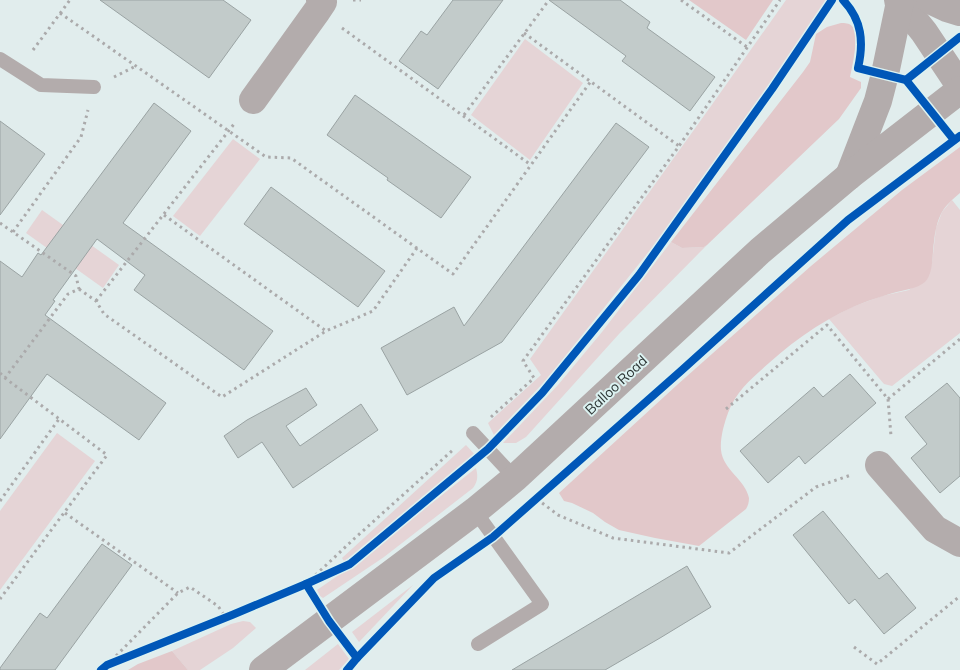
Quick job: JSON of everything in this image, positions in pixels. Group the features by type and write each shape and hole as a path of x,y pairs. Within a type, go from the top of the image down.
{"street":[{"path":"930,0 960,12"},
{"path":"899,1 924,32 960,88"},
{"path":"849,176 878,101 899,1"},
{"path":"253,100 319,5"},
{"name":"Balloo Road","path":"263,670 475,511 515,478 760,251 849,176 960,88"},
{"path":"878,465 934,529 960,543"}],"lane":[{"path":"0,59 41,85 94,87"},
{"path":"473,433 515,478"},
{"path":"475,511 542,604 478,644"}],"path":[{"path":"18,71 70,0"},
{"path":"464,115 549,0"},
{"path":"681,0 747,47"},
{"path":"306,584 534,378 523,361 679,146 780,0"},
{"path":"319,5 531,165"},
{"path":"60,13 266,157 291,158 453,274 591,81"},
{"path":"524,33 679,146"},
{"path":"13,232 81,137 94,87 136,66"},
{"path":"96,301 253,100"},
{"path":"164,215 326,331"},
{"path":"0,223 76,276 78,289 96,301 104,314 222,397 326,331 374,311 417,248"},
{"path":"5,378 68,294 78,289"},
{"path":"536,499 558,515 613,538 729,553 816,487 878,465 891,441 888,399 827,325 726,409"},
{"path":"888,399 960,339"},
{"path":"0,373 107,456 0,600"},
{"path":"0,501 59,419"},
{"path":"529,505 543,493"},
{"path":"64,513 178,593"},
{"path":"298,588 332,572"},
{"path":"306,584 329,621"},
{"path":"104,667 178,593 190,587 229,616 217,621"},
{"path":"854,647 877,664 960,596"},
{"path":"104,667 126,657"}],"shaded area":[{"path":"689,0 773,0 746,40"},
{"path":"786,0 828,0 748,118 674,220 548,378 494,435 488,423 541,375 530,359"},
{"path":"841,23 850,24 854,30 855,51 850,77 861,82 861,88 839,119 707,245 704,247 682,248 671,242 810,62 816,34 827,27"},
{"path":"525,39 583,83 530,160 471,115"},
{"path":"233,139 260,159 200,236 173,216"},
{"path":"960,147 960,193 946,207 939,219 936,227 930,274 925,282 914,288 877,298 854,307 828,320 791,344 745,385 735,398 724,426 721,450 726,463 747,491 749,499 746,509 699,546 619,530 593,513 564,501 559,493 677,385 811,266 902,190"},
{"path":"952,200 960,210 960,333 892,386 884,384 829,319 852,307 882,296 909,290 928,275 932,263 936,228 942,212"},
{"path":"42,210 119,265 103,288 26,233"},
{"path":"671,242 682,248 704,247 707,245 619,334 526,437 516,443 503,443 558,385 602,332"},
{"path":"57,433 95,461 0,590 0,511"},
{"path":"466,445 476,456 369,545 344,561 342,558"},
{"path":"476,468 477,478 473,488 384,557 323,598 320,596 317,590 359,561"},
{"path":"413,585 359,642 352,632"},
{"path":"243,621 250,622 256,628 233,648 200,670 188,670 172,651 231,624"},
{"path":"338,644 349,659 339,670 305,670"},
{"path":"172,651 188,670 128,670 138,664"}],"building":[{"path":"100,0 223,0 251,20 209,78"},
{"path":"453,0 503,0 438,89 399,61 421,31 427,35"},
{"path":"549,0 620,0 650,22 647,28 715,77 690,111 622,61 626,56"},
{"path":"355,95 471,177 441,218 327,135"},
{"path":"154,103 191,131 123,223 273,331 244,370 134,290 145,275 97,239 53,300 55,301 45,315 166,403 139,440 47,374 0,439 0,261 22,277 38,253 41,255"},
{"path":"0,121 45,154 0,215"},
{"path":"616,123 649,147 502,342 407,395 381,348 454,307 464,326"},
{"path":"271,187 385,271 358,307 244,224"},
{"path":"850,374 876,403 805,464 799,456 768,483 740,451 814,387 823,397"},
{"path":"947,383 960,398 960,476 940,493 911,458 927,444 905,417"},
{"path":"306,388 317,405 286,426 300,446 361,404 378,430 293,488 262,442 238,458 224,436 247,420"},
{"path":"823,511 879,579 887,573 916,608 884,634 855,599 849,604 793,535"},
{"path":"102,544 132,565 55,670 0,670 40,613 47,618"},
{"path":"687,566 711,607 660,638 605,670 512,670"}],"cycle path":[{"path":"101,670 107,665 232,615 350,564 488,449 542,393 639,275 772,89 832,0"},
{"path":"843,0 854,15 860,32 861,49 858,68 906,80 954,140"},
{"path":"906,80 960,37"},
{"path":"347,670 434,578 493,537 848,220 960,136"},
{"path":"306,584 329,621 357,658"}]}
